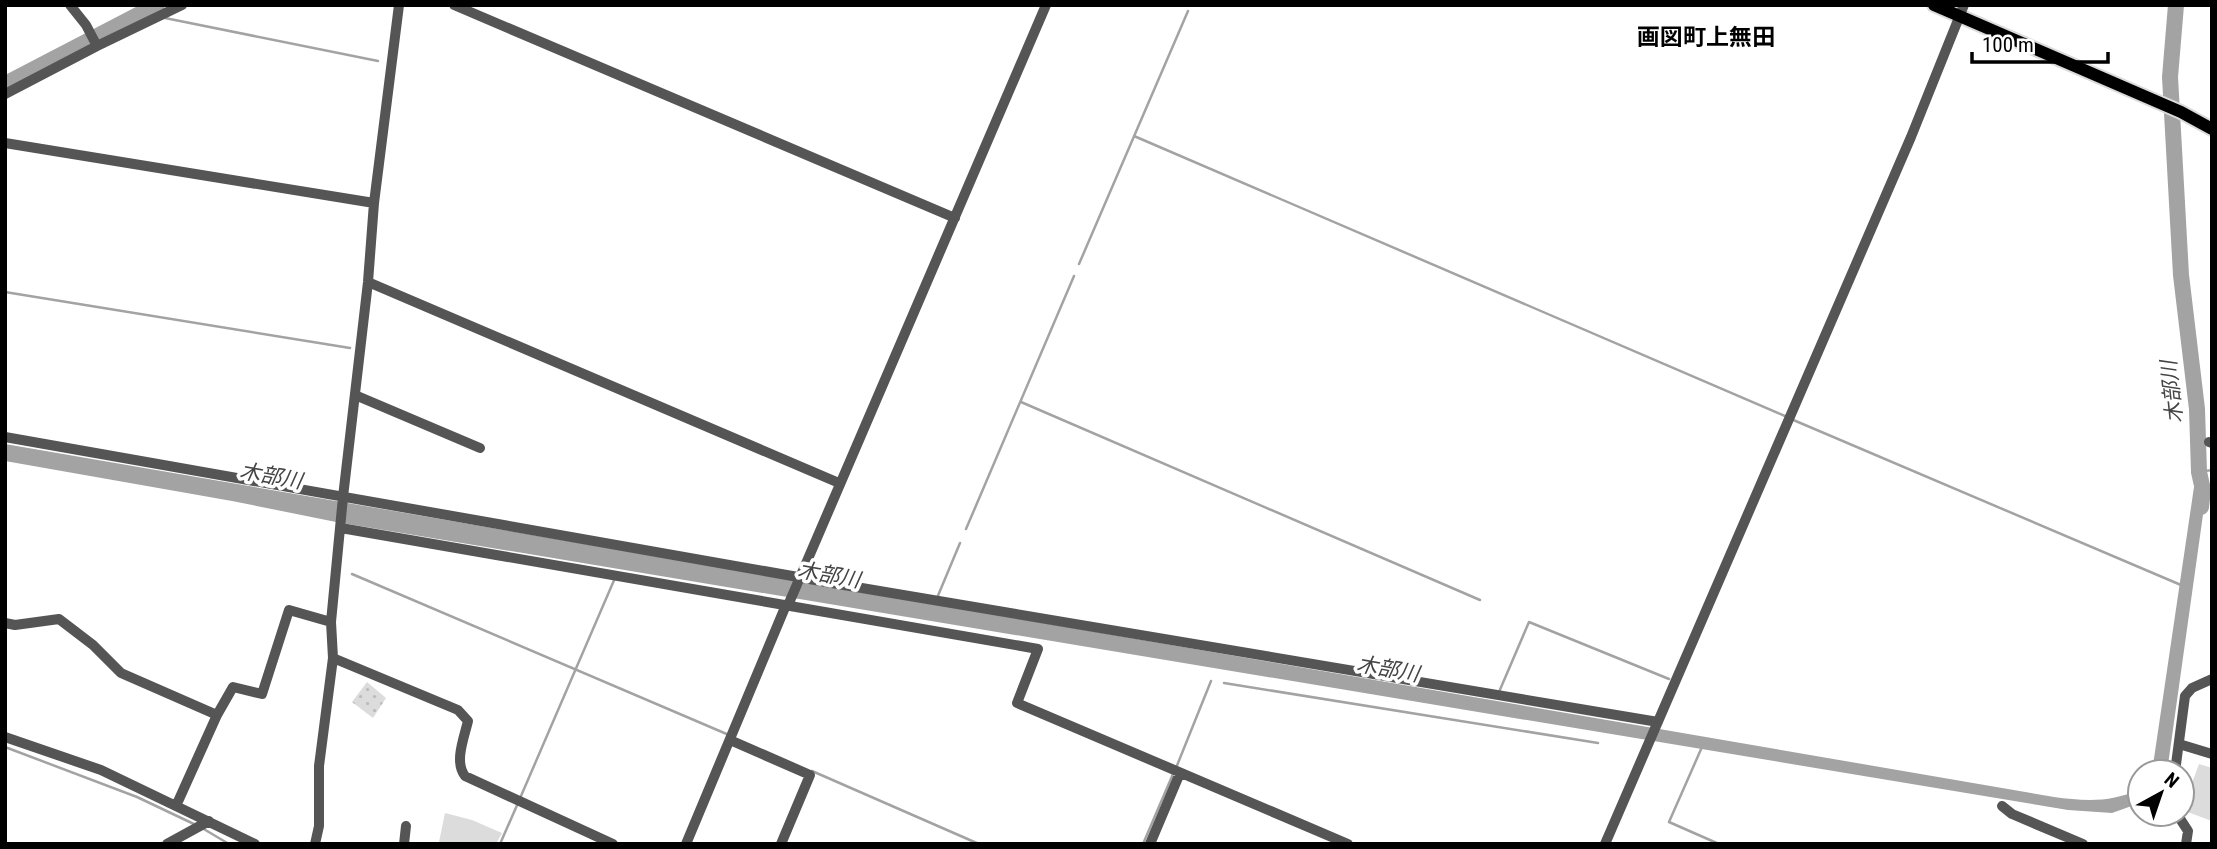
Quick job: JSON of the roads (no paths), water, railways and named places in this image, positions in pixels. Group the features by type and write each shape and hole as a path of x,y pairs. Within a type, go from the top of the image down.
{"main road":[{"path":"1934,5 1962,11 2211,127"}],"street":[{"path":"70,5 86,25 96,46"},
{"path":"5,94 182,5"},
{"path":"315,844 319,826 319,765 332,658 331,622 343,497 368,282 374,203 399,5"},
{"path":"454,5 956,218"},
{"path":"686,844 1046,5"},
{"path":"1605,844 1911,137 1962,11"},
{"path":"5,143 374,203"},
{"path":"368,282 839,483"},
{"path":"355,395 480,448"},
{"path":"5,437 1657,724"},
{"path":"341,528 1038,649 1017,703 1348,844"},
{"path":"176,806 217,715 233,687 262,694 289,610 331,622"},
{"path":"5,623 15,625 59,619 93,645 121,673 217,715"},
{"path":"332,658 458,710 468,721 460,769 465,776 613,844"},
{"path":"2177,758 2188,691 2212,679"},
{"path":"5,737 101,770 255,844"},
{"path":"730,740 810,775 781,844"},
{"path":"2179,744 2212,754"},
{"path":"1150,844 1180,773"},
{"path":"2002,806 2012,814 2083,844"},
{"path":"167,844 209,821"},
{"path":"404,844 406,826"}],"waterway":[{"path":"5,84 157,5"},
{"name":"木部川","path":"2176,5 2170,77 2181,275 2197,409 2199,472 2203,490 2201,507"},
{"path":"1079,264 1188,11"},
{"path":"141,13 152,15"},
{"path":"165,18 378,61"},
{"path":"1134,136 1785,416"},
{"path":"966,529 1074,276"},
{"path":"5,292 350,348"},
{"path":"1021,402 1480,600"},
{"path":"1791,419 2181,585"},
{"path":"2199,472 2212,470"},
{"path":"937,598 960,543"},
{"path":"352,574 729,735"},
{"path":"521,796 615,578"},
{"path":"1499,692 1529,622 1669,679"},
{"path":"1176,768 1211,681"},
{"path":"1224,683 1598,743"},
{"path":"5,747 137,797 196,825"},
{"path":"1702,747 1669,822 1719,844"},
{"path":"812,771 979,844"},
{"path":"1143,844 1173,774"},
{"path":"500,844 518,803"},
{"path":"202,828 229,844"}],"district":[{"name":"画図町上無田","path":"1706,37"}]}
